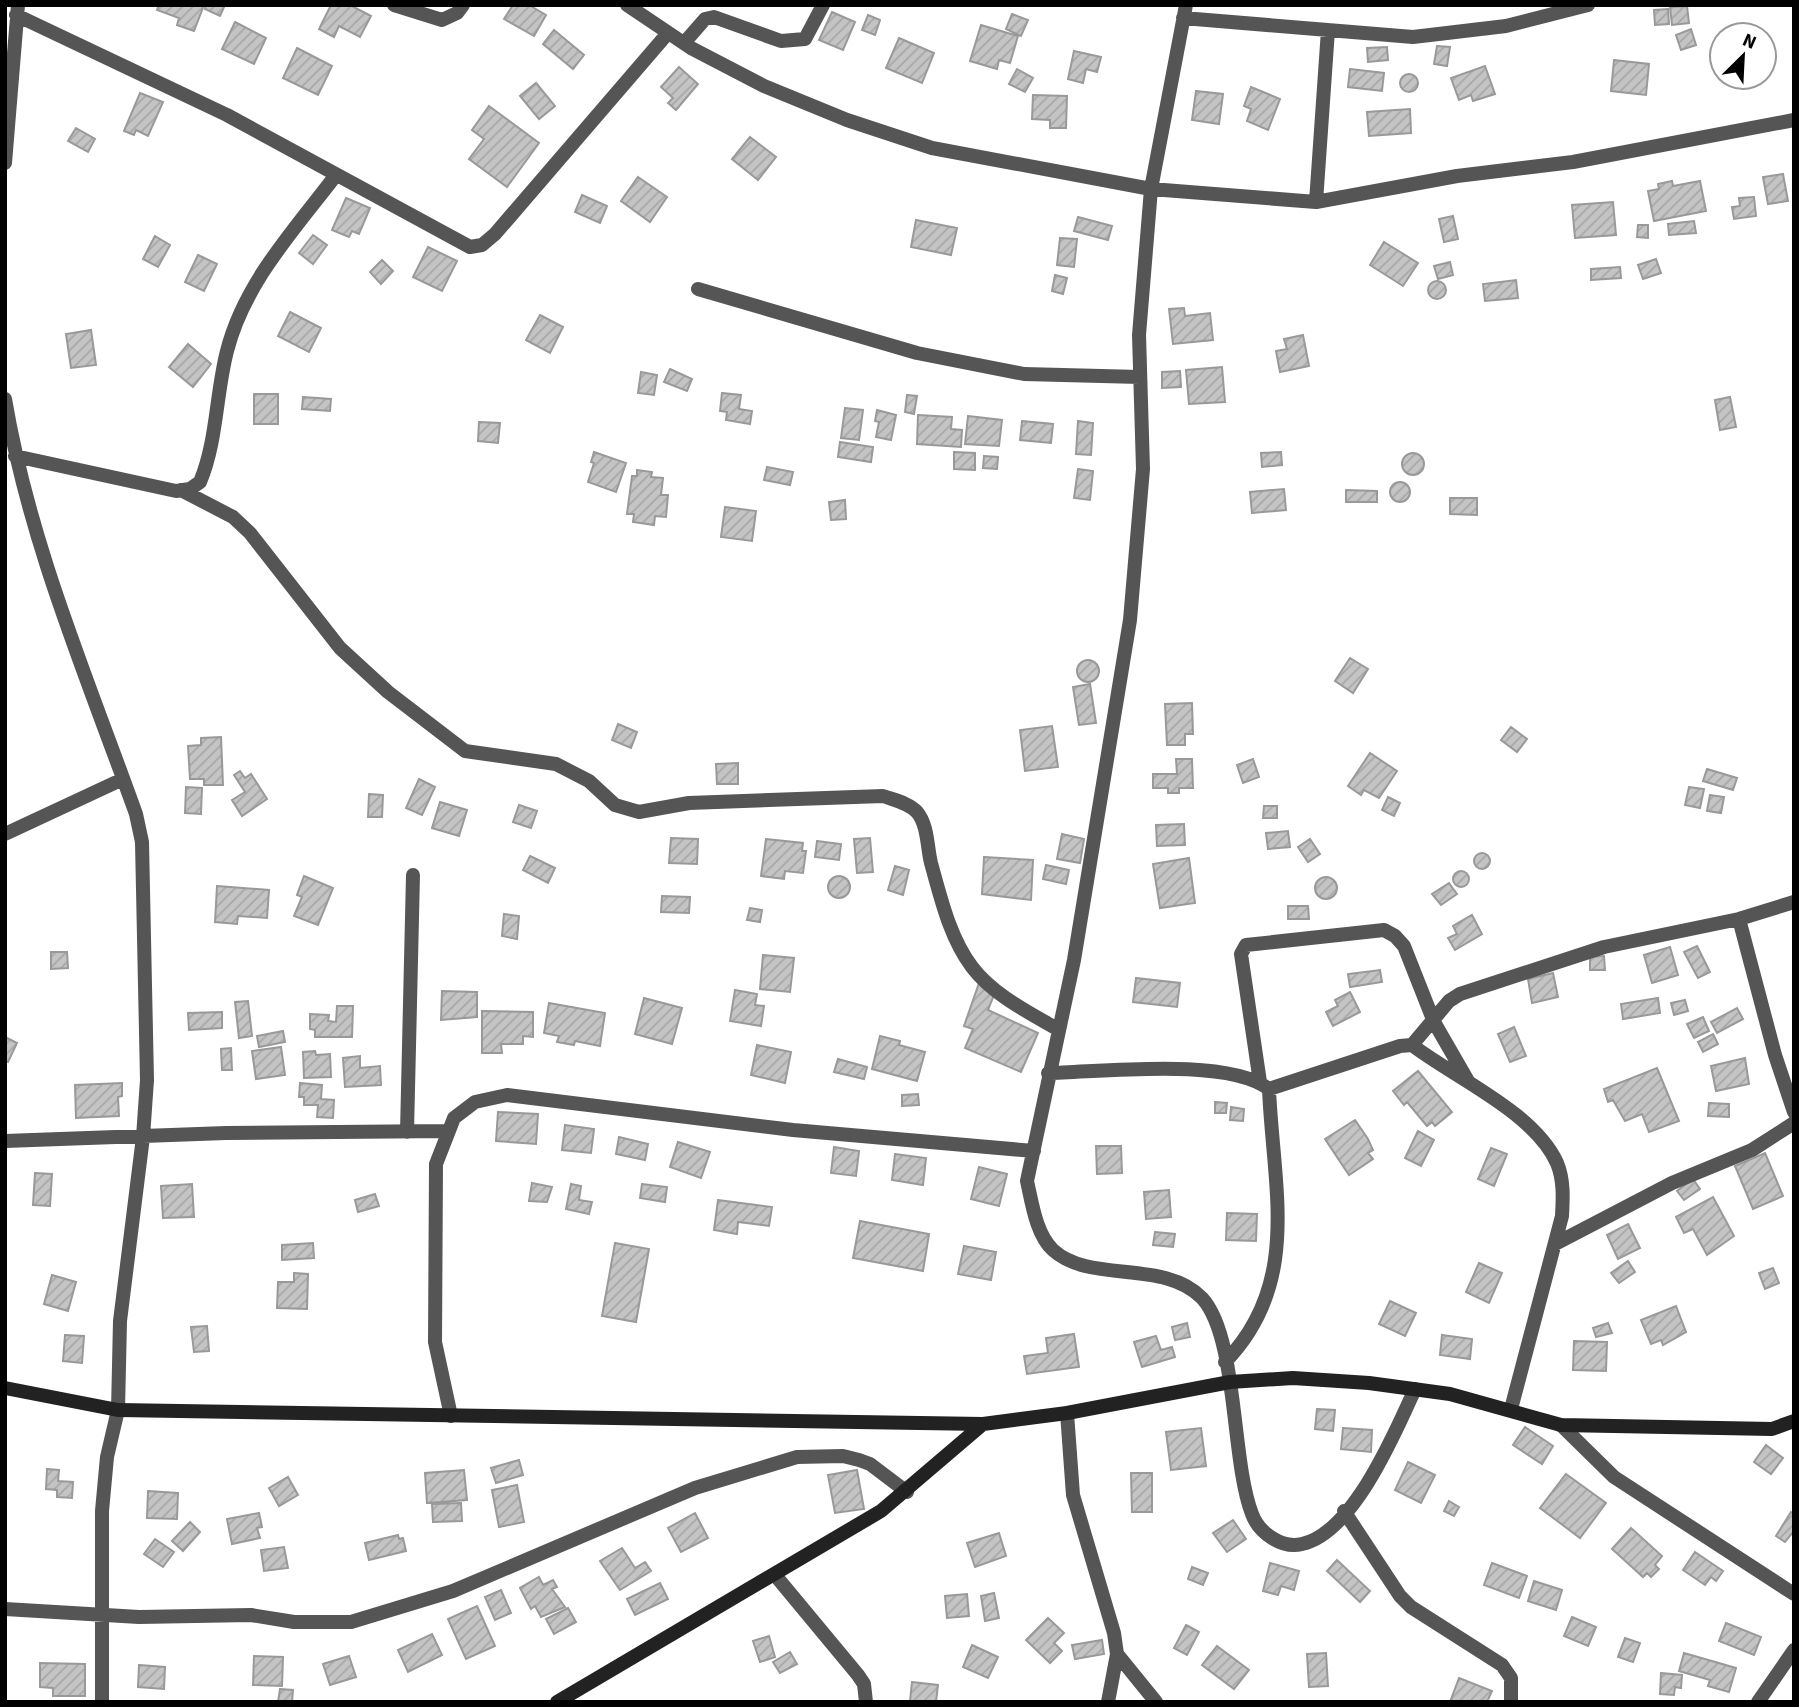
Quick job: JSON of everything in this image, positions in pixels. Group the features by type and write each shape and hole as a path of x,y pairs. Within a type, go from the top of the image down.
{"street":[{"path":"394,5 442,20 457,13 463,5"},
{"path":"627,5 684,43 764,86 847,120 932,148 1151,189 1316,202 1457,176 1573,162 1794,120"},
{"path":"684,43 705,19 714,17 781,41 805,39 823,5"},
{"path":"1415,1389 1370,1483 1344,1511 1313,1542 1294,1546 1274,1539 1261,1530 1252,1516 1244,1488 1230,1382 1214,1315 1202,1298 1180,1282 1081,1264 1053,1250 1034,1216 1027,1181 1074,960 1130,620 1143,469 1139,335 1151,189 1185,12 1328,30 1413,37 1506,26 1588,5"},
{"path":"5,163 17,10 227,115 470,247 482,244 495,234 668,33"},
{"path":"1316,202 1328,30"},
{"path":"181,490 190,489 200,482 204,471 227,350 242,307 263,271 336,175"},
{"path":"698,289 917,353 1024,374 1140,377"},
{"path":"5,399 15,456 62,611 123,779 142,842 147,1080 143,1137 120,1321 118,1410 107,1457 102,1511 102,1702"},
{"path":"15,456 181,490 233,517 250,533 340,648 388,692 465,751 556,764 589,781 615,805 639,812 688,803 883,796 911,807 924,827 930,862 956,942 974,970 1012,1002 1059,1030"},
{"path":"5,834 123,779"},
{"path":"407,1132 412,875"},
{"path":"1412,1045 1449,1001 1460,994 1604,947 1739,919 1794,902"},
{"path":"1739,919 1775,1055 1794,1112"},
{"path":"1225,1362 1244,1343 1258,1317 1275,1267 1280,1237 1265,1085 1241,954 1246,945 1384,930 1395,936 1404,946 1434,1021 1469,1083"},
{"path":"1048,1073 1200,1070 1237,1073 1265,1085 1400,1046 1412,1045 1526,1124 1544,1143 1557,1163 1563,1184 1562,1216 1511,1409"},
{"path":"451,1416 435,1342 436,1164 447,1132 464,1109 488,1097 507,1095 793,1130 1034,1151"},
{"path":"1555,1244 1672,1183 1752,1150 1794,1123"},
{"path":"5,1141 447,1132"},
{"path":"5,1388 118,1410 983,1424 1067,1413 1230,1382 1293,1378 1415,1389 1511,1409 1561,1425 1772,1429 1794,1420"},
{"path":"1067,1413 1073,1495 1114,1633 1117,1654 1108,1702"},
{"path":"557,1702 841,1537 907,1492 983,1424"},
{"path":"1561,1425 1614,1477 1794,1594"},
{"path":"5,1609 139,1618 251,1615 294,1622 351,1622 453,1591 695,1488 797,1457 843,1456 859,1460 870,1464 907,1492"},
{"path":"1344,1511 1400,1596 1411,1607 1502,1665 1511,1678 1511,1702"},
{"path":"775,1575 858,1675 864,1684 866,1702"},
{"path":"1758,1702 1794,1650"},
{"path":"1117,1654 1156,1702"}],"building":[{"path":"159,5 204,5 194,31 177,25 179,18 157,10"},
{"path":"206,5 225,5 220,16 205,9"},
{"path":"331,5 350,5 371,16 360,37 339,26 334,37 319,29"},
{"path":"513,5 529,5 546,15 534,36 504,19"},
{"path":"1687,6 1689,23 1672,25 1670,7"},
{"path":"1668,9 1669,24 1655,25 1654,10"},
{"path":"832,12 855,22 843,50 819,40"},
{"path":"1012,14 1028,20 1021,36 1006,29"},
{"path":"868,15 880,20 875,35 862,30"},
{"path":"235,22 266,38 254,64 222,49"},
{"path":"981,25 1018,36 1010,63 999,60 997,69 970,61"},
{"path":"1691,29 1696,45 1681,50 1676,35"},
{"path":"554,30 584,55 573,69 543,44"},
{"path":"899,38 934,53 922,83 886,68"},
{"path":"1437,46 1450,47 1447,66 1434,64"},
{"path":"1387,47 1388,60 1368,62 1367,48"},
{"path":"297,48 332,66 318,95 283,78"},
{"path":"1074,51 1101,57 1097,72 1086,69 1083,83 1068,79"},
{"path":"1614,60 1649,64 1646,95 1611,91"},
{"path":"1485,66 1495,94 1473,101 1471,95 1459,100 1451,78"},
{"path":"679,67 698,84 676,110 668,103 673,98 661,87"},
{"path":"1017,69 1033,78 1025,92 1009,84"},
{"path":"1350,69 1384,73 1382,91 1348,87"},
{"path":"1405,74 1413,74 1418,83 1416,90 1405,92 1400,87 1400,79"},
{"path":"536,83 555,106 539,119 520,96"},
{"path":"1251,87 1280,99 1268,130 1247,121 1251,109 1244,106"},
{"path":"1196,91 1223,94 1219,124 1192,120"},
{"path":"140,93 163,102 148,136 136,130 134,135 124,131"},
{"path":"1033,95 1067,96 1066,128 1050,128 1050,120 1032,119"},
{"path":"489,106 539,143 507,187 469,159 484,139 472,130"},
{"path":"1410,109 1411,133 1369,136 1367,112"},
{"path":"76,128 95,139 88,152 68,141"},
{"path":"750,137 776,157 758,180 732,159"},
{"path":"1783,174 1788,201 1768,204 1763,177"},
{"path":"638,177 667,197 650,222 621,201"},
{"path":"1672,181 1673,186 1700,181 1706,211 1654,221 1648,191 1659,189 1658,184"},
{"path":"582,195 607,206 600,223 575,212"},
{"path":"1754,197 1756,216 1734,219 1732,207 1740,206 1739,198"},
{"path":"346,198 370,208 359,234 352,231 349,237 332,230"},
{"path":"1613,202 1616,235 1575,238 1572,205"},
{"path":"1453,216 1458,239 1444,242 1439,219"},
{"path":"1078,217 1112,226 1108,240 1074,231"},
{"path":"916,220 957,228 951,255 911,247"},
{"path":"1694,221 1696,233 1669,235 1668,224"},
{"path":"1638,225 1648,225 1648,238 1637,237"},
{"path":"313,235 327,245 313,264 299,253"},
{"path":"155,236 170,245 158,267 143,259"},
{"path":"1060,238 1077,239 1074,267 1057,265"},
{"path":"1384,242 1418,263 1403,286 1370,265"},
{"path":"428,247 457,261 442,291 413,277"},
{"path":"198,255 217,264 204,291 185,282"},
{"path":"1656,259 1661,273 1643,279 1638,265"},
{"path":"382,260 393,271 381,284 370,272"},
{"path":"1450,262 1453,275 1438,279 1434,266"},
{"path":"1620,267 1621,278 1591,280 1591,269"},
{"path":"1055,275 1067,278 1063,294 1052,291"},
{"path":"1516,280 1518,298 1485,301 1483,284"},
{"path":"1433,281 1441,281 1446,290 1444,297 1433,299 1428,294 1428,286"},
{"path":"1184,308 1185,316 1210,313 1213,340 1173,344 1169,309"},
{"path":"290,312 321,328 309,352 278,336"},
{"path":"540,315 563,327 550,353 526,340"},
{"path":"91,330 96,365 71,368 66,334"},
{"path":"1303,335 1309,366 1280,372 1276,351 1287,349 1284,339"},
{"path":"188,344 211,364 193,387 169,367"},
{"path":"1222,367 1225,402 1189,404 1186,370"},
{"path":"670,369 692,379 687,391 664,382"},
{"path":"1180,371 1181,387 1162,388 1162,372"},
{"path":"641,372 657,375 654,395 638,393"},
{"path":"722,393 741,395 739,409 752,411 750,424 726,420 727,412 720,411"},
{"path":"254,394 278,394 278,424 254,424"},
{"path":"907,395 917,396 914,414 905,412"},
{"path":"303,397 331,399 330,411 302,409"},
{"path":"1730,397 1736,427 1720,430 1715,400"},
{"path":"845,408 863,410 859,440 841,438"},
{"path":"877,410 896,415 891,440 876,437 879,422 875,421"},
{"path":"918,415 952,417 951,429 962,430 961,447 917,444"},
{"path":"968,416 1002,420 999,446 965,444"},
{"path":"1022,421 1053,424 1051,443 1020,440"},
{"path":"1078,421 1093,423 1091,455 1076,454"},
{"path":"479,422 500,423 498,443 478,441"},
{"path":"840,442 873,447 871,462 838,457"},
{"path":"594,452 626,463 616,492 588,482 594,463 591,462"},
{"path":"954,452 975,453 975,470 954,469"},
{"path":"1281,452 1282,465 1262,467 1261,453"},
{"path":"1413,453 1423,460 1424,464 1417,474 1413,475 1403,468 1402,464 1409,454"},
{"path":"984,456 998,457 997,469 983,468"},
{"path":"767,467 793,472 790,485 764,480"},
{"path":"1078,469 1093,471 1090,500 1074,498"},
{"path":"637,470 652,472 651,477 663,478 661,495 668,495 666,517 655,516 654,525 633,522 634,514 627,514 632,476 637,476"},
{"path":"1400,482 1407,485 1410,492 1407,499 1400,502 1393,499 1390,492 1393,485"},
{"path":"1284,489 1286,510 1252,513 1250,492"},
{"path":"1346,490 1377,491 1377,502 1346,502"},
{"path":"1450,498 1477,498 1477,515 1450,514"},
{"path":"845,500 846,519 831,520 829,502"},
{"path":"725,507 756,511 752,541 721,537"},
{"path":"1350,658 1368,669 1353,693 1335,681"},
{"path":"1088,660 1096,663 1099,671 1096,679 1088,682 1080,679 1077,671 1080,663"},
{"path":"1090,684 1096,723 1079,725 1073,687"},
{"path":"1192,703 1193,734 1185,734 1185,745 1167,745 1165,704"},
{"path":"618,724 637,732 631,748 612,740"},
{"path":"1052,726 1058,767 1025,771 1020,730"},
{"path":"1511,727 1527,739 1517,752 1501,740"},
{"path":"221,737 223,785 204,785 204,779 190,779 188,746 201,745 201,738"},
{"path":"1370,753 1397,771 1379,798 1364,790 1361,795 1348,786"},
{"path":"1176,759 1192,759 1193,788 1179,788 1179,793 1168,793 1168,788 1153,788 1153,774 1177,774"},
{"path":"1253,759 1259,777 1243,783 1237,765"},
{"path":"738,763 738,784 717,784 716,764"},
{"path":"1707,769 1737,778 1733,790 1703,781"},
{"path":"240,771 245,778 251,774 267,799 242,816 232,800 245,792 234,775"},
{"path":"419,779 435,787 422,815 406,808"},
{"path":"186,787 202,788 201,814 185,813"},
{"path":"1689,787 1704,789 1700,808 1685,805"},
{"path":"369,794 383,795 382,817 368,817"},
{"path":"1710,795 1724,797 1721,813 1707,811"},
{"path":"1388,797 1400,803 1394,816 1382,810"},
{"path":"440,802 467,810 459,836 432,828"},
{"path":"519,805 537,811 531,828 513,822"},
{"path":"1264,806 1277,806 1277,818 1263,818"},
{"path":"1184,824 1185,845 1157,846 1156,825"},
{"path":"1288,831 1290,847 1268,849 1266,833"},
{"path":"1062,834 1084,839 1080,863 1057,859"},
{"path":"671,838 698,839 697,864 669,863"},
{"path":"870,838 873,872 857,873 854,839"},
{"path":"766,839 803,843 802,851 806,851 803,873 785,871 784,879 761,876"},
{"path":"1310,839 1320,854 1308,862 1298,847"},
{"path":"817,841 841,844 839,860 815,857"},
{"path":"1482,853 1488,855 1488,867 1482,869 1476,867 1474,861 1476,855"},
{"path":"530,856 555,868 548,883 523,870"},
{"path":"984,857 1033,860 1031,900 982,894"},
{"path":"1189,858 1195,903 1160,908 1153,864"},
{"path":"1046,865 1069,870 1066,884 1043,879"},
{"path":"895,866 909,870 903,895 888,890"},
{"path":"1461,871 1469,879 1461,887 1453,879"},
{"path":"304,876 333,888 318,925 294,916 302,897 297,895"},
{"path":"839,876 847,879 850,887 847,895 839,898 831,895 828,887 831,879"},
{"path":"1326,877 1334,880 1337,888 1334,896 1326,899 1318,896 1315,888 1318,880"},
{"path":"1449,883 1457,894 1441,905 1432,894"},
{"path":"217,886 269,890 267,918 238,916 237,924 215,922"},
{"path":"662,896 690,897 689,913 661,912"},
{"path":"1288,906 1308,906 1309,919 1288,919"},
{"path":"750,908 762,910 760,922 747,920"},
{"path":"504,914 519,916 517,939 502,936"},
{"path":"1472,915 1482,934 1455,950 1448,938 1457,934 1453,926"},
{"path":"1697,946 1710,972 1698,978 1684,952"},
{"path":"1670,947 1678,975 1652,983 1644,955"},
{"path":"51,952 67,952 68,968 51,969"},
{"path":"763,955 794,958 790,992 760,989"},
{"path":"1604,956 1605,970 1590,970 1590,957"},
{"path":"1380,970 1382,982 1350,987 1348,974"},
{"path":"1553,973 1558,997 1532,1003 1528,979"},
{"path":"1136,978 1180,983 1177,1007 1133,1002"},
{"path":"979,983 996,990 988,1010 1038,1033 1021,1072 965,1048 973,1029 964,1026"},
{"path":"735,990 757,994 755,1005 764,1006 761,1026 730,1021"},
{"path":"442,991 477,992 477,1017 441,1020"},
{"path":"1350,992 1360,1012 1333,1026 1326,1012 1338,1006 1335,1000"},
{"path":"644,998 682,1008 672,1044 635,1034"},
{"path":"1658,998 1660,1013 1623,1019 1621,1004"},
{"path":"1685,1000 1688,1011 1674,1015 1671,1003"},
{"path":"248,1001 252,1036 239,1038 235,1002"},
{"path":"549,1003 605,1013 600,1046 575,1041 574,1045 557,1042 559,1036 544,1033"},
{"path":"337,1006 353,1006 352,1037 315,1037 315,1030 310,1029 310,1014 329,1015 328,1021 336,1022"},
{"path":"1737,1008 1743,1019 1717,1033 1711,1022"},
{"path":"482,1011 533,1012 533,1037 523,1036 523,1044 501,1044 502,1053 482,1053"},
{"path":"222,1012 222,1028 189,1030 188,1013"},
{"path":"1703,1017 1709,1031 1694,1038 1687,1024"},
{"path":"1514,1027 1526,1056 1510,1062 1498,1034"},
{"path":"283,1031 285,1042 259,1047 257,1036"},
{"path":"1713,1034 1718,1044 1703,1052 1698,1042"},
{"path":"880,1036 900,1041 899,1045 925,1052 917,1081 872,1069"},
{"path":"5,1037 17,1043 8,1062 5,1061"},
{"path":"757,1045 791,1052 785,1083 751,1075"},
{"path":"281,1047 285,1075 256,1079 252,1051"},
{"path":"231,1048 232,1070 222,1070 221,1049"},
{"path":"315,1051 316,1055 330,1054 331,1077 304,1078 303,1052"},
{"path":"360,1056 360,1068 380,1066 381,1085 345,1087 343,1058"},
{"path":"1745,1058 1749,1084 1716,1091 1711,1066"},
{"path":"838,1059 867,1067 864,1079 834,1072"},
{"path":"1657,1068 1679,1121 1649,1132 1642,1114 1625,1121 1613,1100 1608,1102 1604,1089"},
{"path":"1418,1071 1452,1112 1435,1126 1432,1122 1427,1126 1407,1102 1404,1105 1393,1091"},
{"path":"122,1083 122,1096 118,1097 119,1116 76,1118 75,1085"},
{"path":"300,1083 322,1085 321,1099 334,1100 333,1118 317,1117 318,1105 304,1105 304,1097 299,1097"},
{"path":"918,1094 919,1105 902,1106 902,1095"},
{"path":"1215,1102 1227,1103 1226,1113 1215,1113"},
{"path":"1709,1103 1729,1104 1729,1117 1708,1116"},
{"path":"1231,1107 1244,1109 1243,1121 1230,1120"},
{"path":"498,1112 538,1114 536,1144 496,1141"},
{"path":"1355,1120 1368,1139 1373,1150 1368,1153 1373,1159 1349,1175 1325,1139"},
{"path":"565,1125 594,1129 591,1153 562,1150"},
{"path":"1418,1131 1434,1140 1421,1166 1405,1158"},
{"path":"619,1137 648,1144 645,1160 616,1154"},
{"path":"678,1142 710,1152 701,1178 670,1167"},
{"path":"1096,1146 1121,1146 1122,1173 1097,1174"},
{"path":"834,1147 859,1151 856,1176 831,1173"},
{"path":"1491,1148 1507,1154 1494,1186 1478,1179"},
{"path":"1765,1153 1783,1196 1753,1209 1735,1166"},
{"path":"895,1154 926,1158 923,1185 892,1180"},
{"path":"979,1167 1007,1174 999,1206 971,1199"},
{"path":"35,1173 52,1174 50,1206 33,1205"},
{"path":"1693,1179 1700,1189 1684,1200 1677,1191"},
{"path":"532,1183 552,1187 547,1202 529,1201"},
{"path":"192,1184 194,1217 163,1218 161,1186"},
{"path":"571,1184 581,1186 579,1200 592,1202 589,1214 566,1209"},
{"path":"642,1184 667,1187 665,1202 640,1198"},
{"path":"1169,1190 1171,1217 1146,1219 1144,1192"},
{"path":"375,1194 379,1206 358,1212 355,1200"},
{"path":"1713,1197 1734,1236 1707,1255 1693,1229 1684,1233 1676,1217"},
{"path":"718,1200 772,1207 769,1226 738,1222 737,1234 714,1230"},
{"path":"1227,1213 1257,1214 1256,1241 1226,1240"},
{"path":"860,1221 929,1234 923,1271 853,1258"},
{"path":"1628,1224 1640,1248 1618,1259 1607,1235"},
{"path":"1155,1232 1175,1234 1173,1247 1153,1245"},
{"path":"313,1243 314,1258 282,1260 282,1245"},
{"path":"615,1243 649,1249 636,1322 602,1316"},
{"path":"964,1246 996,1252 991,1280 958,1274"},
{"path":"1628,1261 1635,1272 1619,1283 1611,1273"},
{"path":"1479,1263 1502,1273 1489,1303 1466,1292"},
{"path":"1773,1268 1779,1283 1765,1289 1759,1273"},
{"path":"294,1273 308,1274 307,1309 277,1308 278,1282 294,1282"},
{"path":"52,1275 76,1282 68,1311 44,1304"},
{"path":"1390,1301 1416,1313 1405,1336 1379,1324"},
{"path":"1676,1306 1686,1332 1663,1345 1661,1340 1651,1344 1641,1320"},
{"path":"1187,1323 1190,1337 1175,1340 1172,1327"},
{"path":"1608,1323 1612,1333 1596,1337 1593,1328"},
{"path":"207,1326 209,1351 194,1352 191,1327"},
{"path":"1074,1334 1079,1367 1027,1374 1024,1356 1048,1353 1046,1338"},
{"path":"65,1335 84,1336 82,1363 63,1361"},
{"path":"1442,1335 1472,1339 1470,1359 1440,1355"},
{"path":"1156,1336 1161,1350 1172,1347 1175,1357 1142,1367 1134,1342"},
{"path":"1574,1341 1607,1342 1606,1371 1573,1370"},
{"path":"1317,1409 1335,1410 1333,1431 1315,1429"},
{"path":"1525,1427 1553,1446 1542,1464 1513,1445"},
{"path":"1201,1428 1206,1466 1171,1470 1166,1432"},
{"path":"1343,1428 1372,1430 1371,1452 1341,1449"},
{"path":"1766,1445 1783,1458 1771,1474 1754,1462"},
{"path":"519,1460 523,1475 496,1483 491,1468"},
{"path":"1408,1462 1435,1475 1421,1503 1395,1490"},
{"path":"47,1469 59,1470 58,1481 73,1482 72,1498 57,1497 57,1490 46,1489"},
{"path":"464,1470 467,1500 427,1503 425,1473"},
{"path":"857,1470 864,1509 835,1513 828,1475"},
{"path":"1131,1473 1152,1473 1152,1512 1132,1512"},
{"path":"1566,1474 1606,1503 1580,1538 1540,1508"},
{"path":"288,1477 298,1495 279,1506 269,1488"},
{"path":"517,1485 524,1522 499,1527 492,1490"},
{"path":"148,1491 178,1493 177,1519 147,1518"},
{"path":"1449,1501 1459,1507 1454,1516 1444,1511"},
{"path":"461,1503 462,1521 433,1522 432,1504"},
{"path":"1791,1512 1794,1514 1794,1531 1785,1542 1776,1536"},
{"path":"259,1513 262,1527 257,1528 260,1538 232,1544 227,1519"},
{"path":"695,1513 708,1538 681,1552 668,1528"},
{"path":"1233,1520 1246,1539 1227,1552 1213,1533"},
{"path":"190,1522 200,1532 183,1551 172,1541"},
{"path":"1631,1528 1662,1556 1655,1565 1659,1569 1651,1577 1647,1573 1643,1577 1612,1549"},
{"path":"999,1533 1006,1556 975,1567 967,1543"},
{"path":"398,1535 399,1539 403,1538 406,1551 369,1560 365,1543"},
{"path":"155,1539 174,1552 163,1567 144,1554"},
{"path":"284,1547 288,1568 264,1571 261,1550"},
{"path":"622,1548 635,1568 645,1562 651,1571 620,1590 600,1561"},
{"path":"1695,1552 1723,1571 1716,1581 1711,1577 1705,1585 1683,1570"},
{"path":"1337,1560 1370,1591 1360,1602 1327,1571"},
{"path":"1270,1563 1299,1571 1294,1590 1281,1586 1278,1595 1263,1591"},
{"path":"1492,1563 1527,1576 1519,1598 1484,1585"},
{"path":"1192,1567 1208,1573 1203,1585 1188,1579"},
{"path":"539,1577 543,1585 553,1580 557,1587 552,1589 565,1607 541,1617 535,1606 531,1609 520,1588"},
{"path":"1534,1581 1562,1590 1556,1610 1528,1601"},
{"path":"660,1583 668,1599 635,1615 627,1599"},
{"path":"501,1590 511,1613 495,1620 485,1597"},
{"path":"994,1593 999,1618 985,1621 981,1596"},
{"path":"967,1594 969,1616 947,1618 945,1596"},
{"path":"477,1606 495,1646 466,1659 448,1619"},
{"path":"568,1608 576,1622 554,1634 546,1619"},
{"path":"1572,1617 1596,1627 1588,1646 1564,1636"},
{"path":"1048,1618 1064,1633 1054,1643 1062,1651 1050,1663 1026,1640"},
{"path":"1726,1623 1761,1637 1754,1655 1719,1641"},
{"path":"1186,1625 1199,1632 1187,1655 1174,1648"},
{"path":"432,1634 442,1655 408,1672 398,1650"},
{"path":"769,1636 775,1657 760,1662 753,1641"},
{"path":"1625,1638 1640,1643 1633,1662 1618,1657"},
{"path":"1102,1640 1104,1654 1075,1659 1072,1645"},
{"path":"972,1645 998,1657 988,1678 963,1667"},
{"path":"1217,1646 1249,1670 1234,1689 1202,1665"},
{"path":"790,1652 797,1664 780,1673 773,1662"},
{"path":"1326,1653 1328,1686 1309,1687 1307,1654"},
{"path":"1684,1653 1736,1668 1729,1692 1708,1686 1710,1680 1679,1671"},
{"path":"254,1656 283,1657 282,1686 253,1685"},
{"path":"349,1656 356,1677 330,1685 323,1664"},
{"path":"40,1663 85,1664 85,1696 53,1696 53,1688 40,1687"},
{"path":"139,1665 165,1667 164,1689 138,1687"},
{"path":"1661,1673 1682,1675 1681,1688 1675,1687 1674,1695 1660,1694"},
{"path":"1459,1678 1492,1691 1487,1702 1450,1702"},
{"path":"912,1682 938,1685 936,1702 910,1701"},
{"path":"280,1689 293,1690 292,1702 278,1702"}]}
